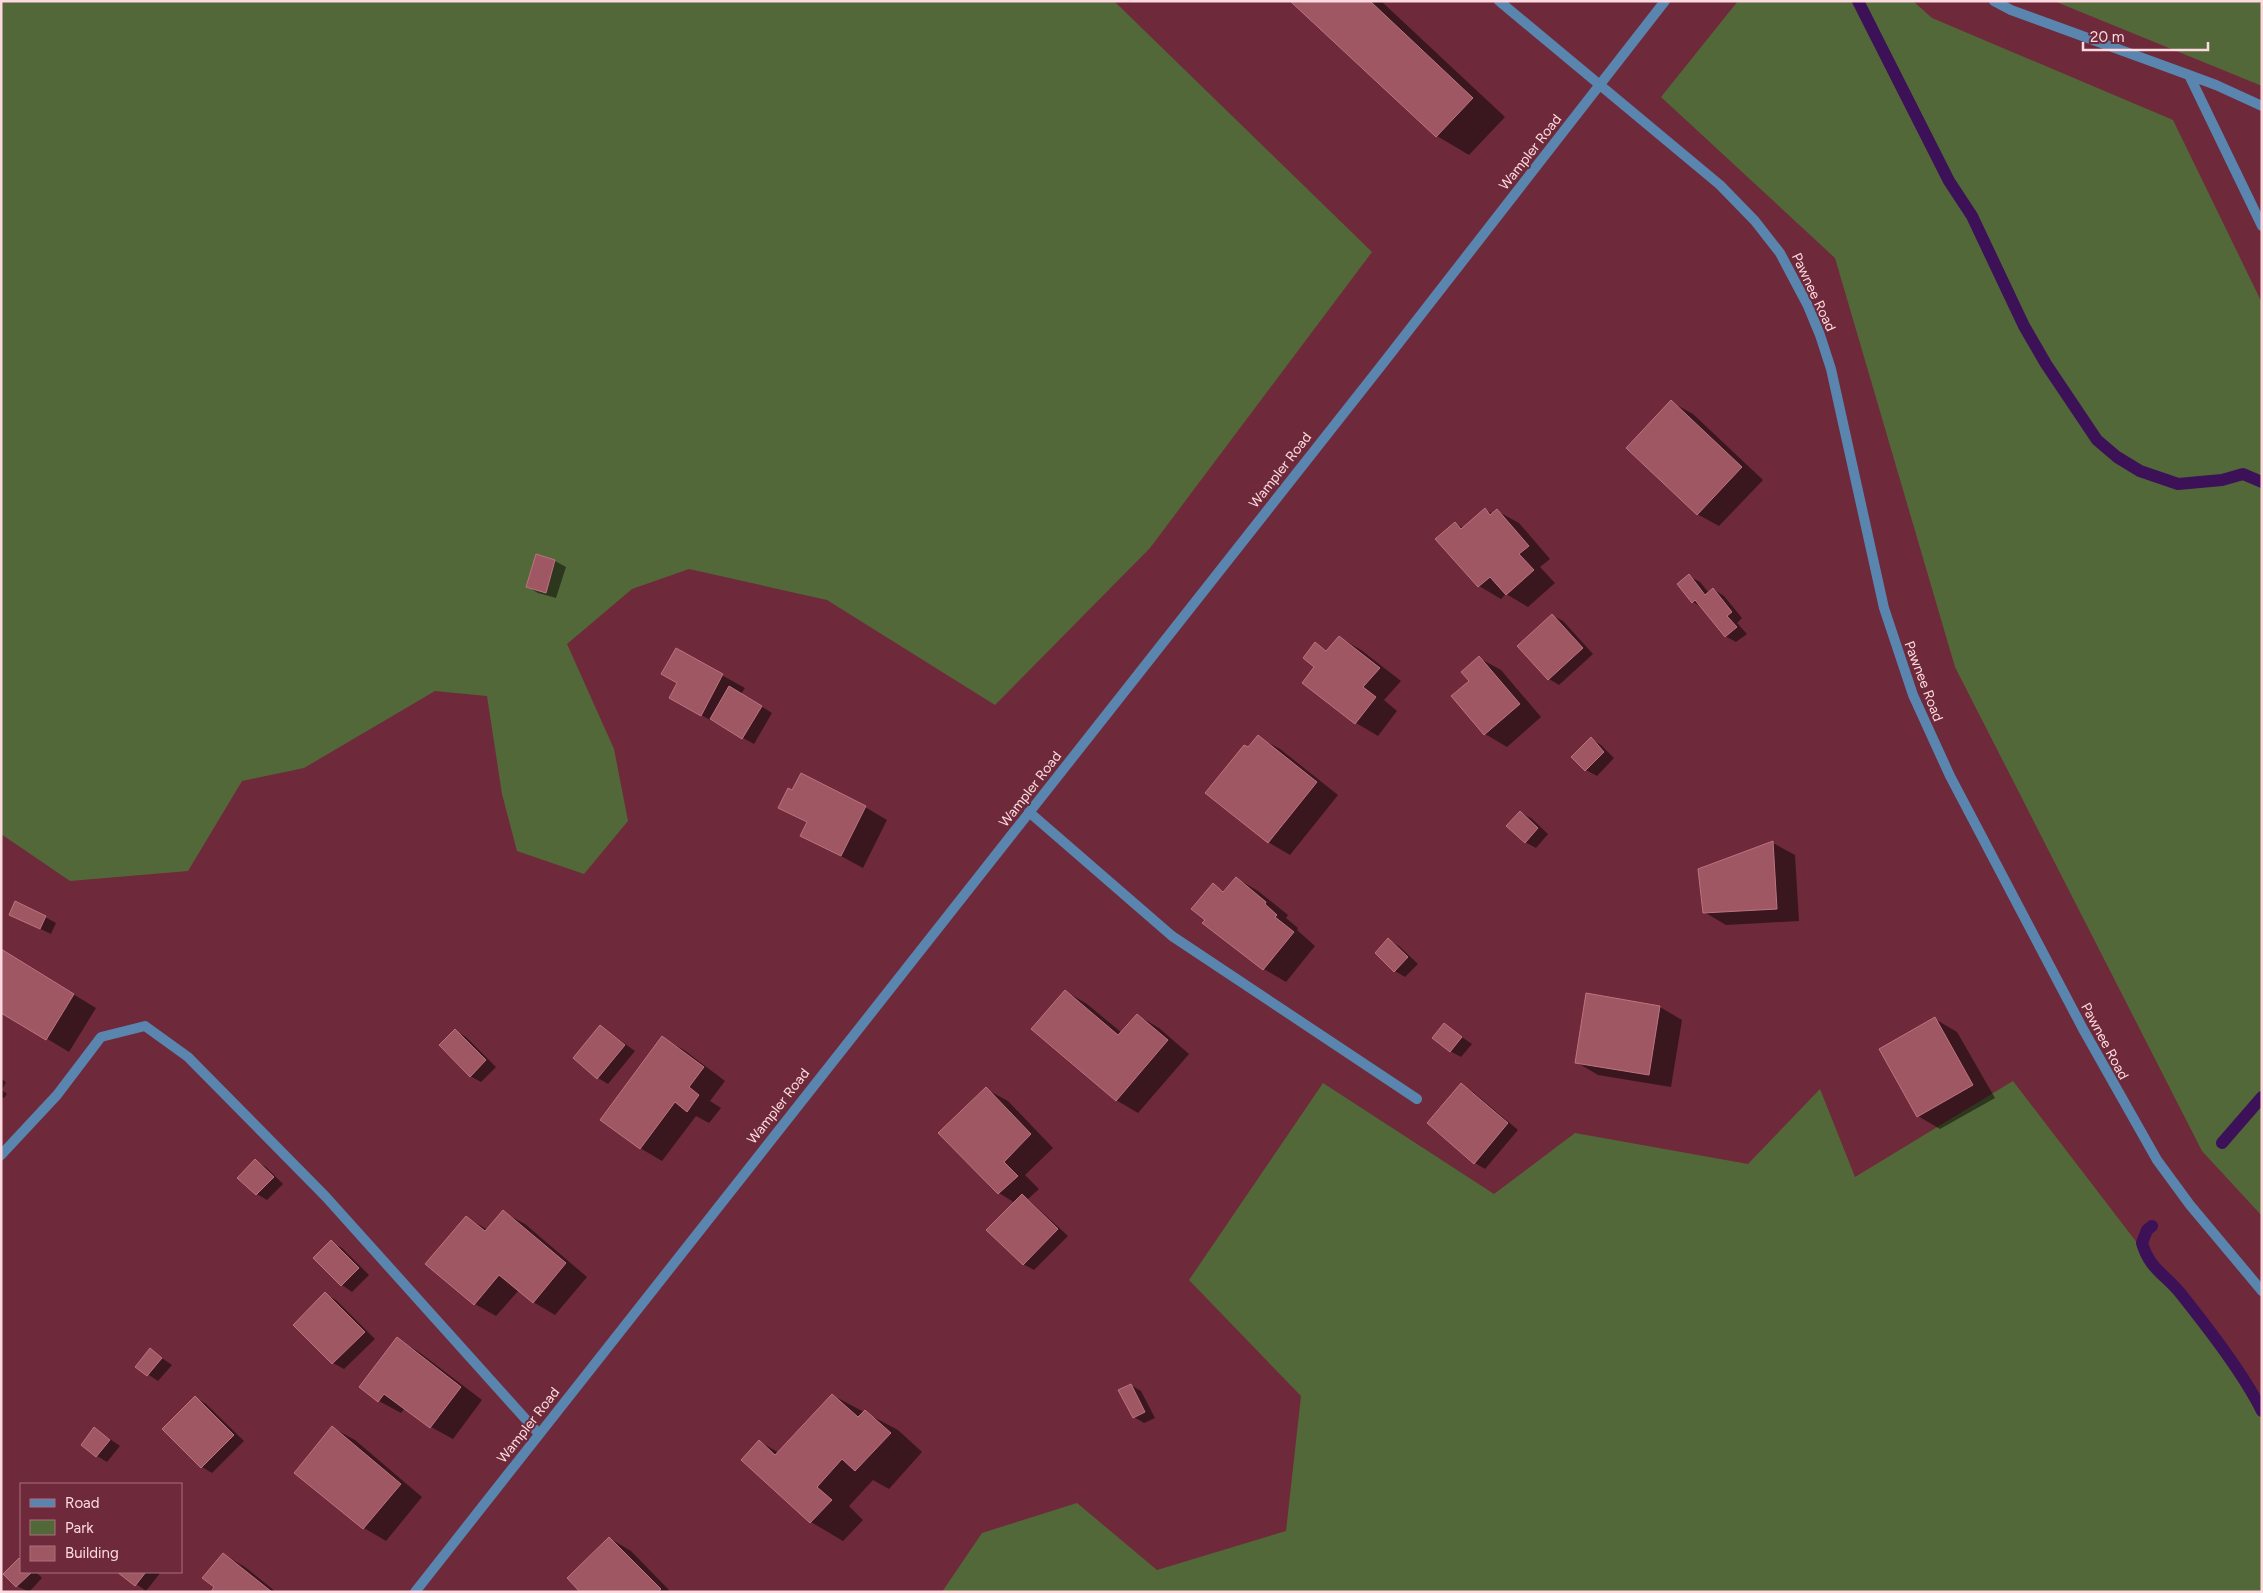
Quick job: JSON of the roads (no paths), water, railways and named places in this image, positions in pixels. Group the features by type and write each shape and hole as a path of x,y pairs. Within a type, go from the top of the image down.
{"street":[{"name":"Pawnee Road","path":"1499,1 1720,186 1755,221 1780,253 1795,278 1820,335 1831,369 1884,608 1906,678 1930,734 2083,1029 2157,1160 2190,1205 2262,1291"},
{"name":"Wampler Road","path":"414,1592 1665,1"},
{"path":"1994,1 2011,10 2216,85 2262,106"},
{"path":"2189,76 2262,226"},
{"path":"1029,812 1172,936 1418,1099"},
{"path":"1,1154 57,1095 101,1038 145,1026 188,1057 326,1197 538,1434"}],"waterway":[{"path":"1858,1 1949,181 1972,216 2024,326 2046,364 2097,440 2117,457 2140,471 2178,484 2222,480 2243,474 2262,482"},
{"path":"2222,1143 2262,1097"},
{"path":"2152,1226 2147,1230 2142,1243 2149,1260 2181,1294 2213,1336 2245,1381 2262,1411"}]}
